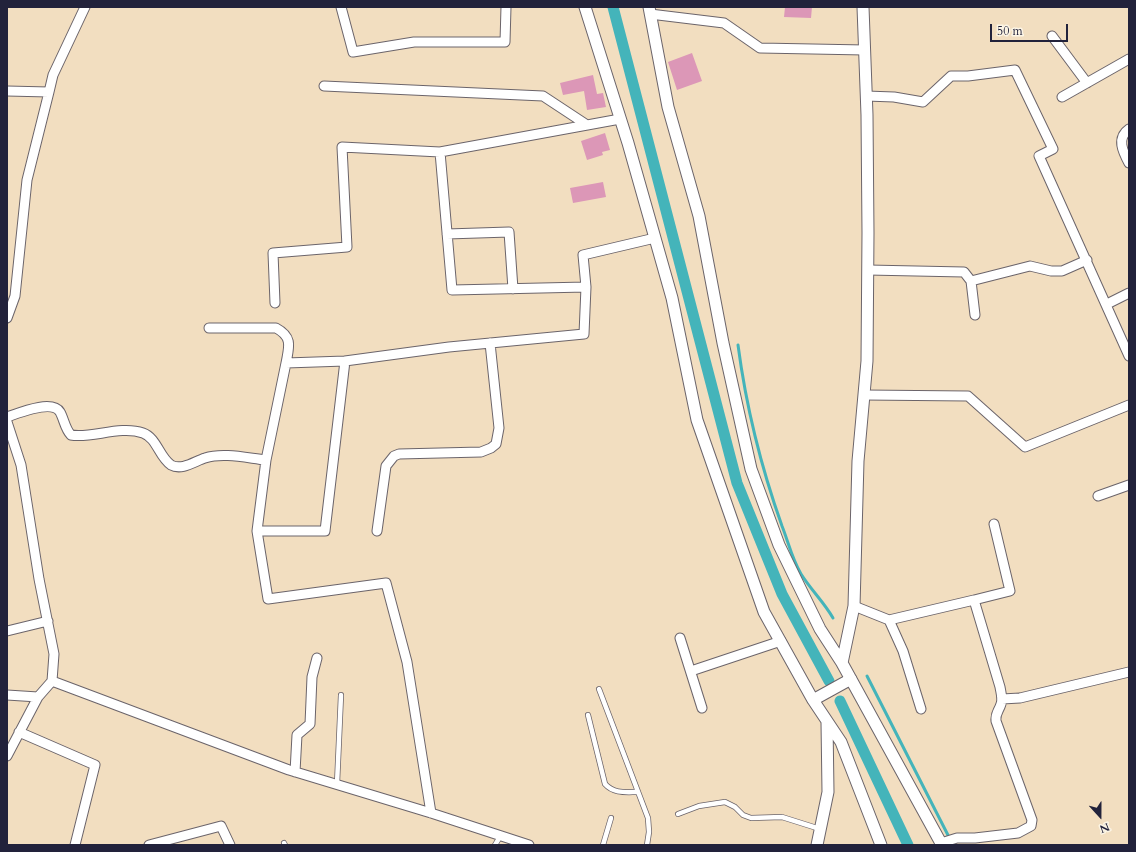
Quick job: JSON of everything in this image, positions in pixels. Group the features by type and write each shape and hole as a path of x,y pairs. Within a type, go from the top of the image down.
{"street":[{"path":"7,318 15,296 27,180 53,75 85,7"},
{"path":"341,7 353,52 414,42 505,42 506,7"},
{"path":"586,7 672,298 697,420 764,612 813,700 841,742 881,845"},
{"path":"842,663 854,606 858,462 867,361 868,270 866,96 863,7"},
{"path":"865,50 760,48 724,23 650,10 668,107 699,216 723,344 751,469 779,545 820,629 842,663 944,843 957,838 975,838 1018,833 1031,826 1030,814 996,721 996,715 1001,706 1002,699 974,600"},
{"path":"1052,36 1087,83"},
{"path":"1062,96 1129,59"},
{"path":"866,96 894,97 923,102 951,76 968,76 1015,70 1053,149 1039,156 1107,304 1129,356"},
{"path":"324,86 543,96 586,125"},
{"path":"7,91 49,92"},
{"path":"275,303 273,254 347,247 342,147 440,152 620,119"},
{"path":"1129,129 1124,133 1121,140 1123,151 1129,163"},
{"path":"440,152 452,290 586,287"},
{"path":"447,234 509,232 513,289"},
{"path":"286,363 345,360 490,343 584,334 586,287 583,255 655,238"},
{"path":"971,281 1030,266 1051,271 1062,270 1087,260"},
{"path":"868,270 964,272 971,281 975,315"},
{"path":"1107,304 1129,293"},
{"path":"209,328 276,328 284,332 288,338 289,347 266,460 257,531 268,599 386,584 407,662 431,813"},
{"path":"377,532 386,466 394,456 399,454 480,452 491,448 496,444 499,428 490,343"},
{"path":"257,531 324,531 345,360"},
{"path":"864,395 968,396 1025,447 1129,405"},
{"path":"7,417 45,406 52,406 60,412 71,435 119,430 143,433 151,438 171,465 177,466 189,465 204,458 217,456 266,460"},
{"path":"7,422 9,435 21,465 54,654 52,681 38,697 7,756"},
{"path":"1098,496 1129,485"},
{"path":"854,606 889,620 1010,591 994,524"},
{"path":"889,620 903,650 921,709"},
{"path":"8,631 48,621"},
{"path":"680,638 702,708"},
{"path":"691,671 781,641"},
{"path":"295,772 297,735 310,724 312,677 317,658"},
{"path":"1002,699 1020,698 1129,672"},
{"path":"813,700 851,679"},
{"path":"52,681 295,772 431,813 529,845"},
{"path":"7,695 38,697"},
{"path":"817,845 828,792 827,722"},
{"path":"19,732 95,765 75,845"},
{"path":"149,845 172,842 221,826 230,845"}],"lane":[{"path":"599,689 648,818 649,832 647,845"},
{"path":"337,784 341,695"},
{"path":"588,715 605,784 611,790 638,792"},
{"path":"678,814 699,806 725,802 735,807 743,815 751,818 782,817 820,829"},
{"path":"603,845 611,818"},
{"path":"496,845 501,835"}],"building":[{"path":"785,7 812,7 811,18 784,17"},
{"path":"692,53 702,81 677,90 668,62"},
{"path":"593,75 597,94 603,93 606,107 587,110 584,91 563,95 560,83"},
{"path":"605,133 610,150 602,152 603,155 587,160 581,141"},
{"path":"603,182 606,197 573,203 570,188"}],"waterway":[{"path":"613,7 737,483 782,594 829,681"},
{"path":"738,345 745,391 755,436 767,481 782,526 801,574 833,618"},
{"path":"867,676 953,845"},
{"path":"840,701 908,845"}]}
